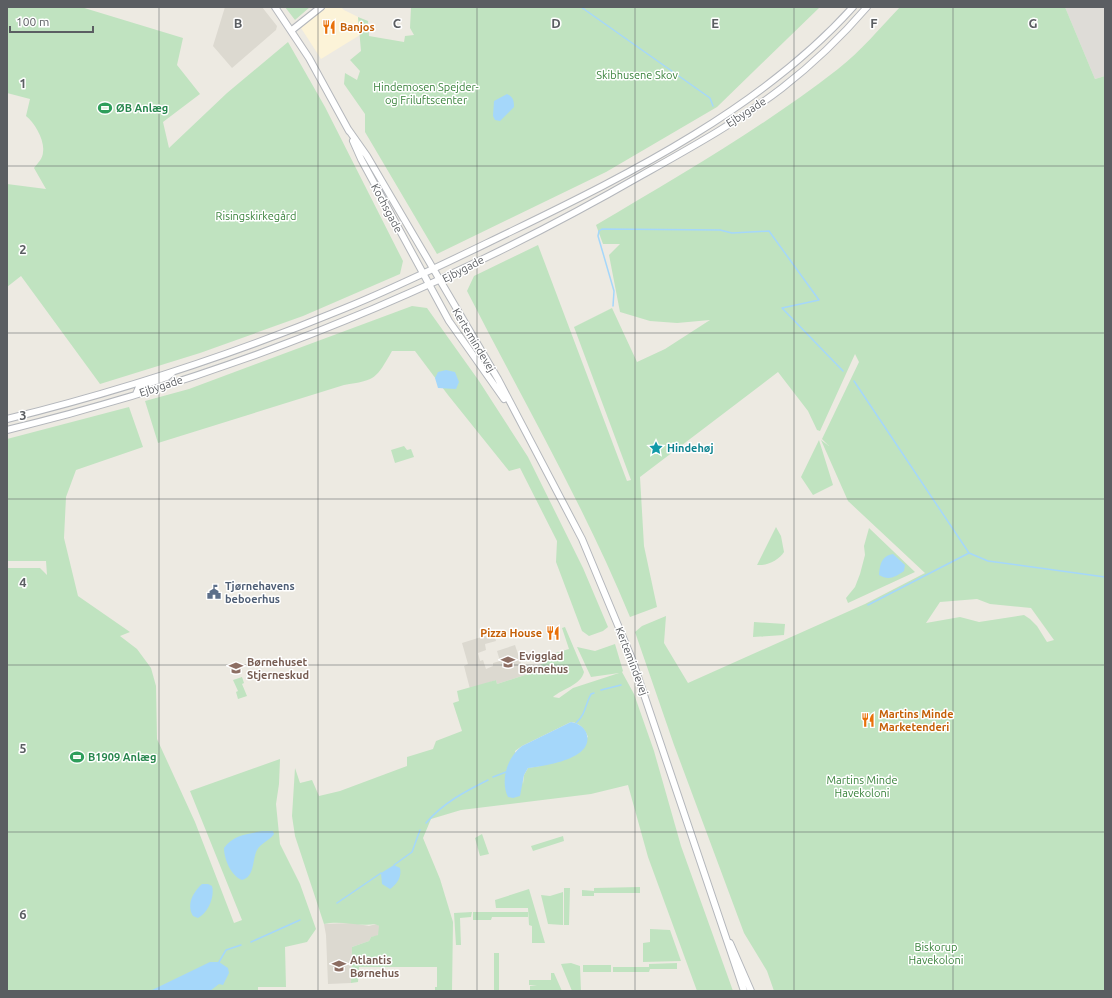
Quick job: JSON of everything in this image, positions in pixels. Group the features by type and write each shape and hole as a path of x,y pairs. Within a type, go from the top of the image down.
{"main road":[{"name":"Kochsgade","path":"275,7 292,30 348,128 367,156 432,269"},
{"path":"292,30 321,7"},
{"name":"Ejbygade","path":"7,419 130,385 234,351 343,310 422,274 605,185 725,114 792,66 815,46 853,7"},
{"name":"Ejbygade","path":"7,430 136,394 267,350 429,286 601,199 736,119 788,83 850,27 867,7"},
{"name":"Kochsgade","path":"348,128 361,159 429,286"},
{"name":"Kertemindevej","path":"432,269 498,379 582,539 622,633 652,717 744,991"},
{"name":"Kertemindevej","path":"429,286 448,321 514,412"},
{"path":"136,394 139,387 167,378 176,370"},
{"path":"130,385 136,394"},
{"name":"Kertemindevej","path":"721,922 751,991"}],"shaded area":[{"path":"225,7 262,7 277,26 276,30 232,68 213,46"},
{"path":"326,7 341,7 358,17 360,35 321,59 301,28"},
{"path":"1065,7 1105,7 1105,76 1095,79"},
{"name":"Evigglad Børnehus","path":"494,633 496,641 485,644 486,650 478,653 480,661 483,660 486,669 493,666 493,663 500,661 497,651 515,645 525,675 497,684 496,680 470,689 464,666 468,664 462,643"},
{"name":"Atlantis Børnehus","path":"352,923 369,926 376,924 379,926 379,933 377,936 371,937 369,941 352,947 351,983 328,984 326,935 324,924"}],"green space":[{"name":"Risingskirkegård","path":"7,7 81,7 183,38 177,65 200,94 163,122 169,148 227,93 288,42 325,107 403,261 400,274 303,316 200,353 100,384 21,276 7,287 7,184 46,189 34,168 43,154 43,148 39,132 26,116 30,99 7,93"},
{"path":"285,7 310,7 295,20"},
{"name":"Skibhusene Skov","path":"411,7 820,7 717,107 606,172 437,254 365,132 365,114 344,84 345,73 357,80 360,71 350,60 361,51 358,17 368,21 369,36 404,42 405,36 414,35 410,28"},
{"path":"900,7 1065,7 1095,79 1105,76 1105,991 774,991 767,971 744,933 674,745 635,632 642,626 666,616 664,643 688,683 865,604 925,573 848,501 821,440 829,446 822,439 859,362 855,354 820,431 817,430 808,411 778,372 640,477 644,546 657,607 630,617 573,493 467,291 474,276 538,245 627,481 631,480 574,327 612,308 637,362 665,349 710,320 677,323 650,321 620,312 609,255 620,244 603,244 596,225 720,151 809,91 855,55","holes":["977,599 990,604 1031,608 1054,640 1047,642 1037,626 1024,615 979,622 960,617 926,623 940,602"]},
{"path":"412,306 427,308 479,381 528,457 583,568 608,627 603,631 589,636 582,631 556,562 557,541 520,468 509,471 415,351 392,351 378,373 374,377 363,382 344,385 158,443 145,401 189,389"},
{"path":"129,407 143,447 76,470 66,497 64,538 78,596 130,632 120,636 137,649 151,668 156,686 157,739 195,822 234,923 242,920 190,791 280,759 279,784 276,804 280,844 300,884 316,929 307,942 285,947 286,987 258,987 258,991 7,991 7,568 40,568 47,575 46,561 7,561 7,439"},
{"path":"819,440 833,485 813,495 801,477"},
{"path":"404,446 407,450 411,449 414,457 395,463 391,450"},
{"path":"776,527 781,536 784,552 779,558 772,562 765,565 757,565"},
{"path":"869,528 915,572 848,603 846,598 855,587 860,574 865,555 864,546"},
{"path":"754,622 785,624 784,635 753,637"},
{"path":"565,627 584,672 575,684 553,697 559,698 573,688 619,673 591,677 577,647 595,651 615,644 623,671 622,672 634,694 654,751 681,846 733,991 697,991 648,857 628,785 591,794 461,810 431,819 423,838 440,879 453,922 452,991 435,991 435,987 437,987 437,967 359,967 358,982 351,983 352,947 369,941 371,937 378,935 379,926 375,924 324,924 295,836 292,816 295,768 300,783 312,780 319,796 340,791 407,766 407,757 433,749 436,741 462,731 453,703 459,701 457,691 496,680 497,684 525,675 546,661 545,656 569,649 562,628","holes":["571,722 582,727 588,737 540,766 528,768 524,775 523,784 515,751 522,746"]},
{"path":"242,677 244,683 242,684 247,696 238,699 236,692 238,691 233,680"},
{"path":"482,834 489,854 480,856 475,838"},
{"path":"563,836 564,841 533,851 531,846"},
{"path":"640,887 640,893 594,893 594,896 582,896 582,890 594,891 594,888"},
{"path":"564,888 570,888 569,925 564,925"},
{"path":"529,889 545,943 532,943 532,926 529,925 528,908 496,908 495,900"},
{"path":"563,892 563,925 548,924 541,895 550,896"},
{"path":"472,912 471,917 460,918 461,945 456,945 454,913"},
{"path":"473,912 528,912 528,917 492,917 491,920 473,920"},
{"path":"650,929 670,930 681,961 643,962 643,943 650,942"},
{"path":"494,953 499,953 499,991 494,991"},
{"path":"571,963 580,966 581,991 572,991 561,964"},
{"path":"677,963 677,969 650,969 649,972 613,972 613,967 649,967 649,964"},
{"path":"583,965 611,965 611,972 583,972"},
{"path":"551,973 554,973 562,991 530,991 530,986 537,985 529,985 529,980 551,980"}],"water":[{"path":"507,94 513,99 514,107 500,121 495,120 493,116 494,101"},
{"path":"446,370 455,372 459,382 456,389 438,388 435,378 438,372"},
{"path":"893,554 905,565 904,571 892,578 886,578 879,575 881,564 884,559"},
{"path":"571,722 580,725 586,732 587,741 584,749 577,755 556,763 528,768 524,775 520,796 513,798 508,797 505,777 506,770 512,756 522,746"},
{"path":"262,831 273,831 274,834 257,850 251,872 242,880 231,871 225,857 224,848 236,838 246,834"},
{"path":"394,865 400,868 400,877 397,883 390,889 382,884 381,873"},
{"path":"202,884 212,886 212,900 208,909 198,918 193,916 190,903 193,895"},
{"path":"210,962 219,962 228,968 229,973 223,985 219,984 210,991 150,991"}],"waterway":[{"path":"581,7 710,98 713,106"},
{"path":"613,306 614,291 598,236 599,231 602,229 720,230 732,233 769,231 819,300 782,308 843,371"},
{"path":"854,381 969,553 988,561 1105,577"},
{"path":"868,605 969,553"},
{"path":"601,690 621,685"},
{"path":"576,723 584,713 591,694 594,693"},
{"path":"493,777 506,772"},
{"path":"426,823 447,804 488,780"},
{"path":"394,865 412,852 420,830"},
{"path":"337,903 381,873"},
{"path":"251,942 300,920"},
{"path":"219,962 226,950 241,945"}],"place":[{"name":"Banjos","path":"329,27"},
{"name":"ØB Anlæg","path":"105,108"},
{"name":"Hindehøj","path":"656,448"},
{"name":"Tjørnehavens beboerhus","path":"214,592"},
{"name":"Pizza House","path":"553,633"},
{"name":"Evigglad Børnehus","path":"508,662"},
{"name":"Børnehuset Stjerneskud","path":"236,668"},
{"name":"Martins Minde Marketenderi","path":"868,720"},
{"name":"B1909 Anlæg","path":"77,757"},
{"name":"Atlantis Børnehus","path":"339,966"}],"park label":[{"name":"Hindemosen Spejder- og Friluftscenter","path":"426,93"},
{"name":"Martins Minde Havekoloni","path":"862,786"},
{"name":"Biskorup Havekoloni","path":"936,953"}]}
